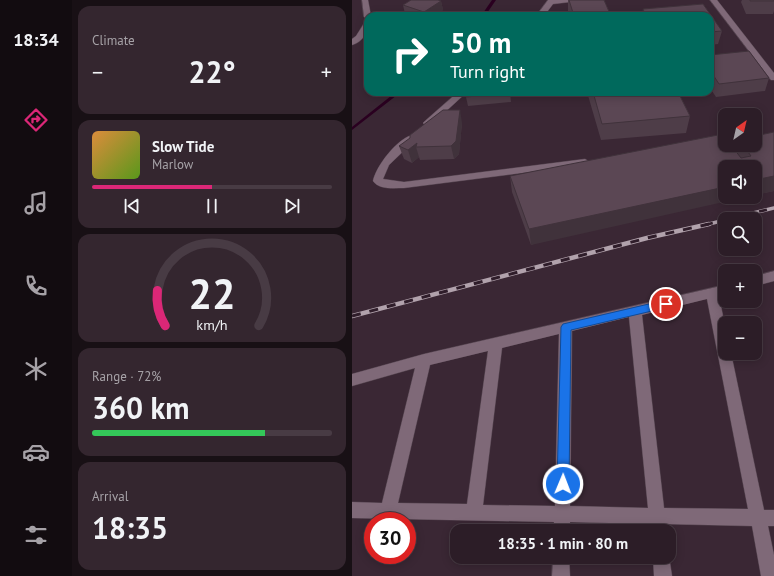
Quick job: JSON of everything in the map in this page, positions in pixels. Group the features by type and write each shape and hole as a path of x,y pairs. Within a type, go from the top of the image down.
{"street":[{"path":"365,0 367,12"},
{"path":"543,12 552,1 570,0"},
{"path":"713,0 753,57 774,78"},
{"path":"352,43 359,38 364,31"},
{"path":"352,32 362,34"},
{"path":"459,96 390,158 378,174 378,181 385,184 404,185 592,161"},
{"path":"762,281 773,280"},
{"path":"352,380 496,342 718,291"},
{"path":"722,308 758,518 770,576"},
{"path":"635,311 657,523"},
{"path":"562,524 566,327"},
{"path":"474,512 496,342"},
{"path":"388,511 424,360"},
{"path":"352,510 562,514 657,523 774,518"},
{"path":"561,564 561,576"},
{"path":"662,564 663,576"}],"building":[{"path":"411,0 441,1 424,12 403,5"},
{"path":"569,0 604,0 609,12 573,12"},
{"path":"774,0 774,1 750,1"},
{"path":"703,4 709,12 644,12 643,9"},
{"path":"714,20 722,31 714,32"},
{"path":"749,51 769,78 719,84 714,76 714,55"},
{"path":"594,96 680,96 690,116 602,124"},
{"path":"443,110 460,110 456,141 451,146 416,147 417,143 408,150 399,146 410,138 410,135"},
{"path":"774,132 774,176 762,179 762,160 718,160 718,188 529,229 510,176 718,135 718,152 736,152 741,158 751,156 748,152 762,152 762,135"}],"waterway":[{"path":"486,12 494,0"},
{"path":"352,129 394,96"}],"railway":[{"path":"757,212 774,208"},
{"path":"709,224 718,222"},
{"path":"352,316 647,238 709,224"},
{"path":"705,225 709,224"}],"route":[{"path":"563,484 566,327 666,304"}]}
